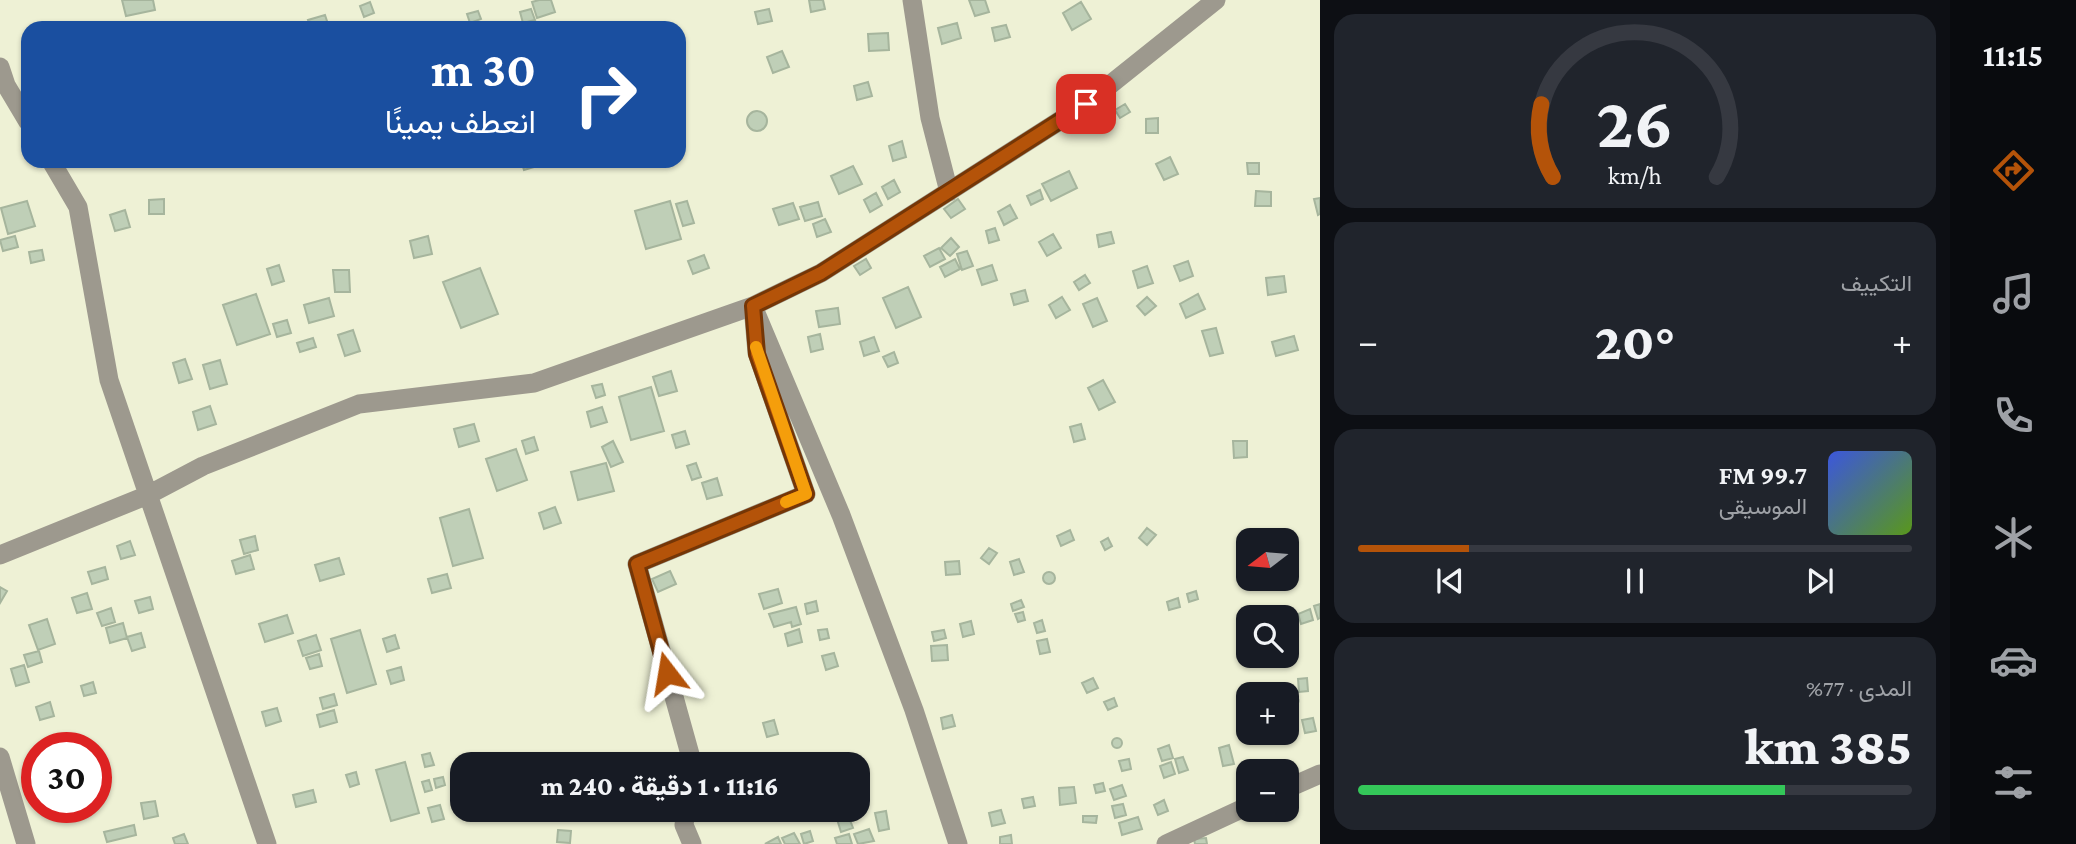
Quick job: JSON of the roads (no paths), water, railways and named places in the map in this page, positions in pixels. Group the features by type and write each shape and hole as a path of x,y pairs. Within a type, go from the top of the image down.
{"street":[{"path":"912,0 930,118 949,191"},
{"path":"0,555 148,495 203,466 359,404 534,383 753,306 821,273 1086,104 1216,0"},
{"path":"0,67 6,85 21,110"},
{"path":"55,168 78,207 109,380 267,844"},
{"path":"689,752 637,564 806,494 757,354 753,306"},
{"path":"753,306 841,515 914,710 958,844"},
{"path":"0,757 26,844"},
{"path":"1299,783 1320,774"},
{"path":"1166,844 1236,812"},
{"path":"685,822 692,844"}]}
